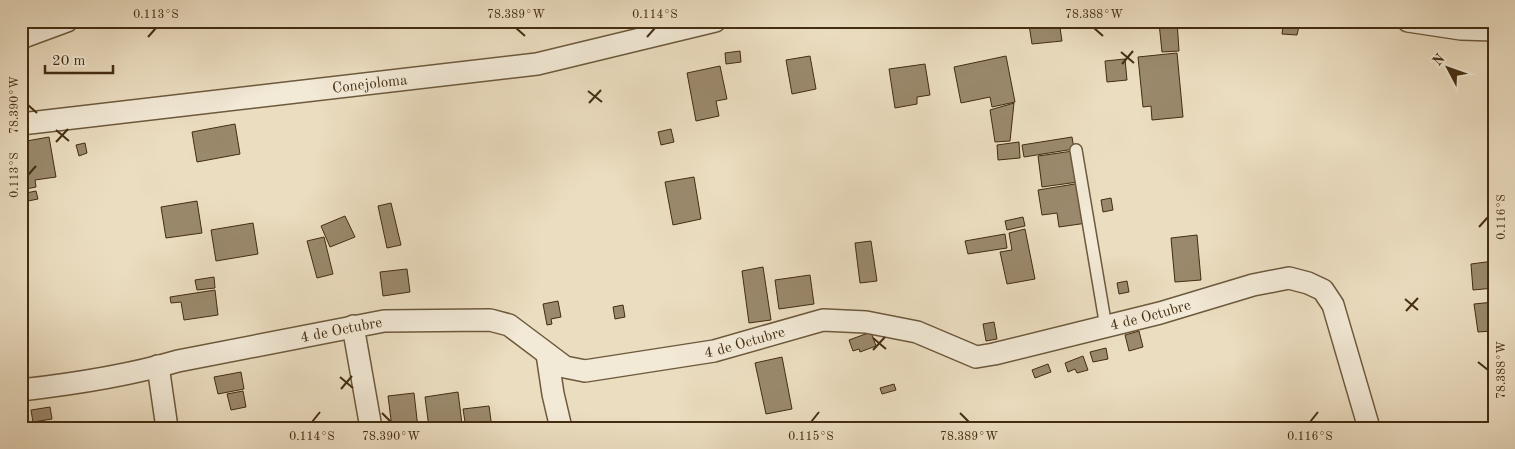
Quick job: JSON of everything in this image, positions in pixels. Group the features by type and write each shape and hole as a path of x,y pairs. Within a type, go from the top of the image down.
{"street":[{"path":"21,38 67,21"},
{"name":"Conejoloma","path":"21,124 537,64 715,21"},
{"path":"1408,21 1461,29 1494,30"},
{"name":"4 de Octubre","path":"21,390 69,384 384,321 490,320 508,326 564,367 585,371 714,351 823,320 866,322 917,332 976,356 994,354 1106,327 1254,285 1289,278 1323,290 1333,305 1369,428"},
{"path":"352,326 371,428"},
{"path":"547,354 553,394 561,428"},
{"path":"158,366 167,428"}],"lane":[{"path":"1076,150 1106,327"}],"building":[{"path":"1039,21 1059,21 1062,41 1032,44 1029,25 1040,24"},
{"path":"1177,21 1179,51 1162,52 1159,23"},
{"path":"1286,24 1299,26 1297,35 1282,34 1283,26 1285,27"},
{"path":"740,51 741,62 726,64 725,53"},
{"path":"1177,53 1183,117 1152,120 1151,106 1143,107 1138,57"},
{"path":"810,56 816,89 792,94 786,60"},
{"path":"1006,56 1015,102 992,107 990,97 961,103 954,67"},
{"path":"1125,59 1127,80 1107,82 1105,61"},
{"path":"925,64 930,95 917,97 917,104 895,108 889,69"},
{"path":"720,66 727,99 716,101 719,116 696,121 687,73"},
{"path":"1014,103 1010,141 995,142 990,110"},
{"path":"235,124 240,154 197,162 192,132"},
{"path":"671,129 674,142 661,145 658,132"},
{"path":"49,137 56,177 35,180 36,187 21,190 21,142"},
{"path":"1072,137 1074,149 1024,157 1022,145"},
{"path":"1019,142 1020,158 998,160 997,145"},
{"path":"85,143 87,153 79,156 76,145"},
{"path":"1073,151 1078,182 1042,187 1038,156"},
{"path":"694,177 701,219 673,225 665,182"},
{"path":"1081,183 1087,223 1059,227 1057,213 1042,215 1038,190"},
{"path":"36,191 38,199 28,201 26,193"},
{"path":"1111,198 1113,210 1103,212 1101,200"},
{"path":"197,201 202,233 166,238 161,207"},
{"path":"391,203 401,245 387,248 378,206"},
{"path":"345,216 355,237 330,247 321,226"},
{"path":"1023,217 1025,226 1007,230 1005,221"},
{"path":"253,223 258,254 216,261 211,230"},
{"path":"1025,229 1035,279 1007,284 1000,252 1012,250 1009,233"},
{"path":"1005,234 1007,248 968,254 965,241"},
{"path":"1197,235 1201,280 1175,282 1171,238"},
{"path":"324,237 333,274 317,278 307,241"},
{"path":"871,241 877,281 860,283 855,243"},
{"path":"21,260 26,260 28,284 21,284"},
{"path":"1494,261 1494,288 1473,290 1471,264"},
{"path":"763,267 771,320 749,323 742,271"},
{"path":"407,269 410,292 383,296 380,272"},
{"path":"810,275 814,304 779,309 775,280"},
{"path":"214,277 215,288 197,290 195,280"},
{"path":"1127,281 1129,292 1119,294 1117,283"},
{"path":"215,290 218,315 184,320 181,302 171,303 170,297"},
{"path":"558,301 561,317 551,319 552,324 547,325 543,304"},
{"path":"1494,302 1493,341 1492,331 1478,332 1474,304"},
{"path":"623,305 625,317 615,319 613,307"},
{"path":"994,322 997,339 986,341 983,324"},
{"path":"1139,331 1143,347 1129,351 1125,335"},
{"path":"871,332 876,346 860,352 859,349 853,351 849,340"},
{"path":"1106,348 1108,359 1093,362 1090,352"},
{"path":"1083,356 1088,370 1077,373 1075,369 1068,372 1065,363"},
{"path":"782,357 792,409 766,414 755,363"},
{"path":"1048,364 1051,372 1035,378 1032,370"},
{"path":"241,372 244,389 218,394 214,377"},
{"path":"894,384 896,390 882,394 880,388"},
{"path":"243,391 246,407 231,410 227,394"},
{"path":"458,392 462,424 429,428 425,397"},
{"path":"414,393 418,428 392,428 388,396"},
{"path":"489,406 492,428 466,428 463,409"},
{"path":"50,407 52,419 33,422 31,410"}]}
